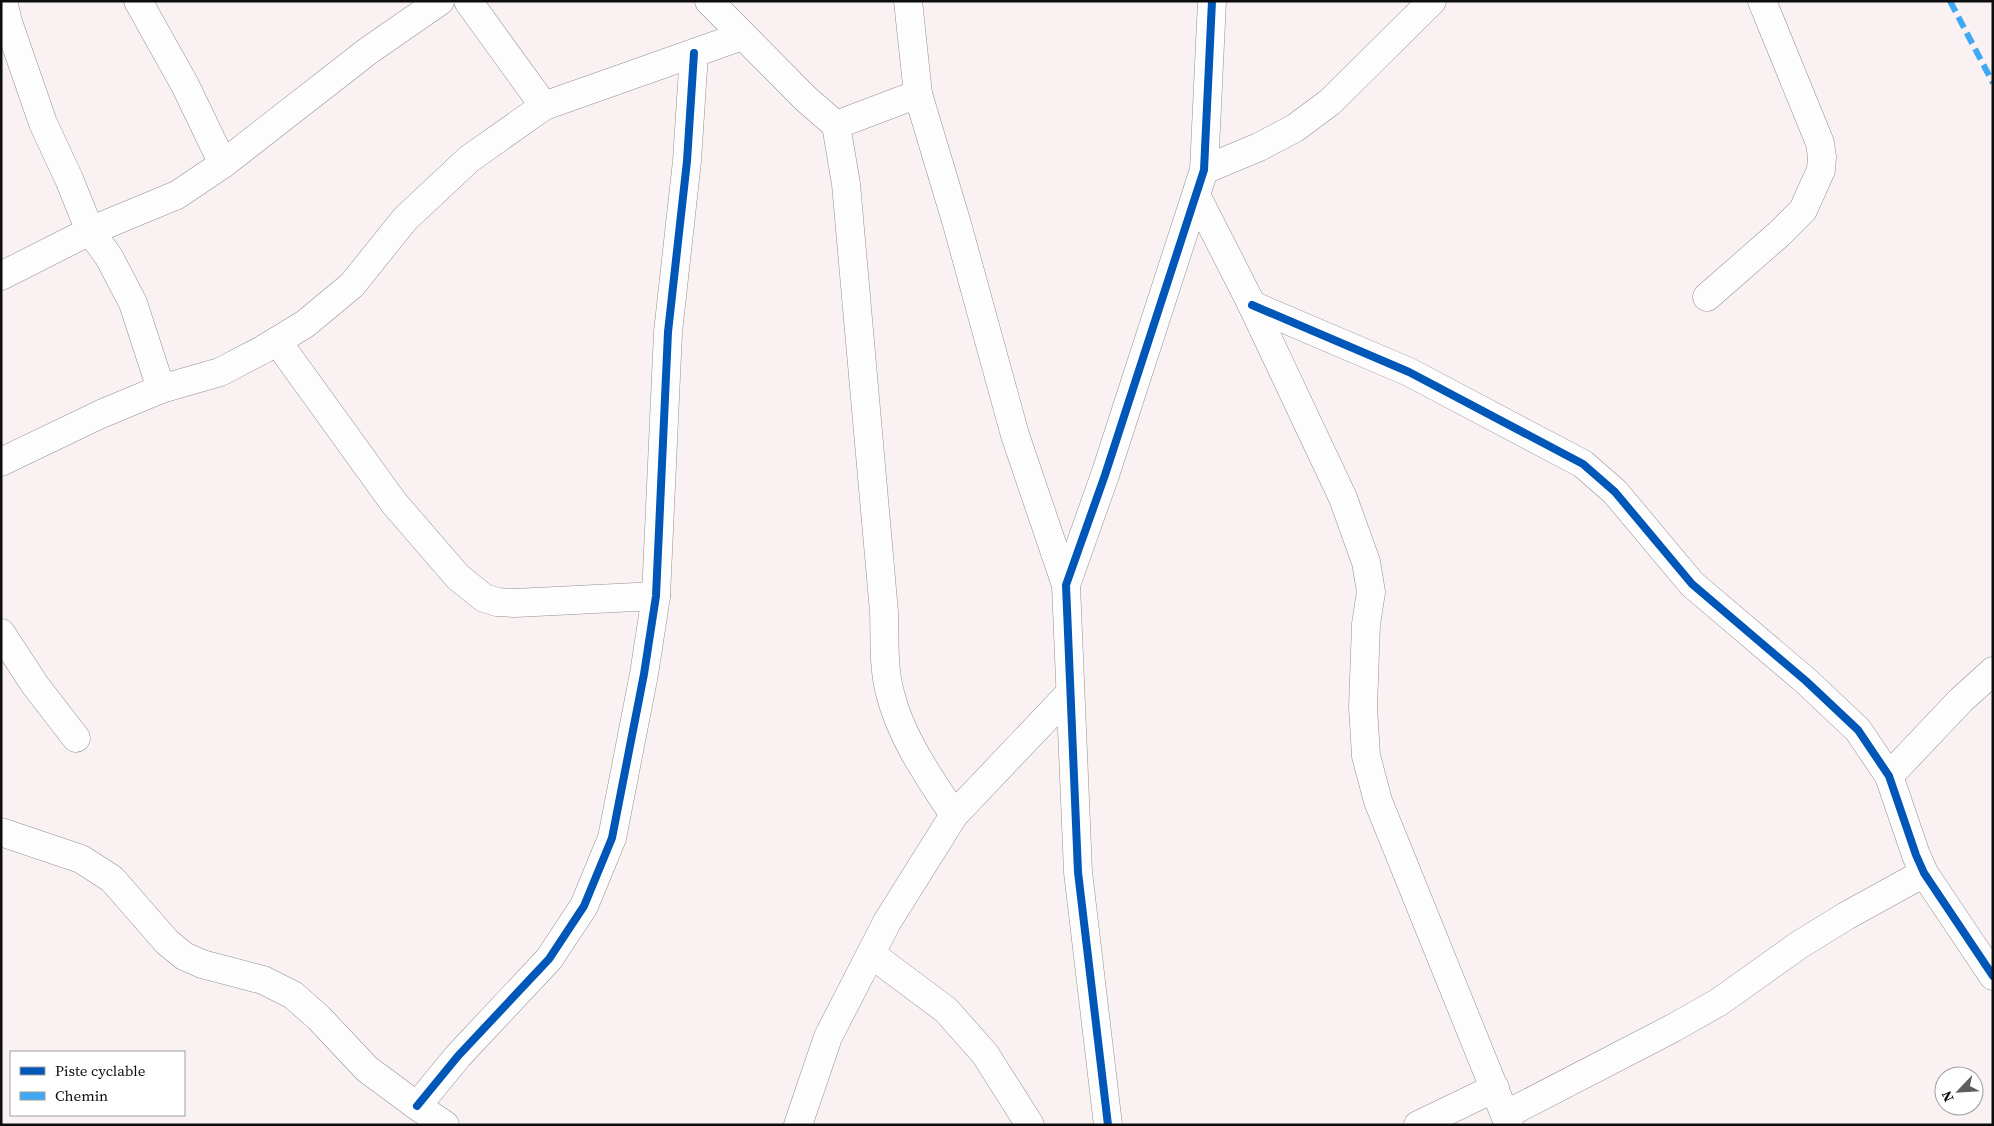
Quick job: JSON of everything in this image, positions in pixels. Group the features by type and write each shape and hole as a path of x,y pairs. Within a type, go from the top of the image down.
{"street":[{"path":"3,1 8,22 43,123 90,231 109,258 132,302 161,388"},
{"path":"138,1 185,85 223,164"},
{"path":"1,276 90,231 177,196 223,164 368,50 440,1"},
{"path":"468,1 544,106"},
{"path":"709,1 742,36 836,125 846,184 884,612 888,682 897,718 920,762 954,815"},
{"path":"908,1 918,94 957,224 1012,426 1066,585 1078,872 1108,1125"},
{"path":"1066,585 1105,475 1177,250 1197,197 1204,170 1212,1"},
{"path":"1204,170 1259,147 1302,122 1330,102 1432,1"},
{"path":"1707,297 1779,234 1803,210 1821,170 1820,142 1762,1"},
{"path":"1,462 161,388 220,372 304,324 352,285 405,219 468,159 544,106 742,36"},
{"path":"417,1106 458,1056 549,959 584,906 612,838 644,674 656,596 668,332 687,161 694,53"},
{"path":"836,125 918,94"},
{"path":"1197,197 1252,305 1343,498 1366,562 1371,592 1366,624 1362,707 1366,756 1378,801 1507,1120 1719,1002 1798,945 1924,873"},
{"path":"1252,305 1409,372 1584,464 1615,492 1692,584 1837,708 1858,730 1889,776 1916,856 1924,873 1993,976"},
{"path":"277,341 394,503 458,577 484,598 496,602 515,603 656,596"},
{"path":"1,633 35,685 76,738"},
{"path":"1889,776 1961,700 1993,672"},
{"path":"798,1125 828,1037 887,922 954,815 1070,693"},
{"path":"1,832 81,859 112,879 167,942 184,956 202,964 263,980 293,994 319,1018 367,1069 445,1125"},
{"path":"872,954 946,1010 985,1054 1030,1125"},
{"path":"1418,1125 1495,1088"}],"marked path":[{"path":"1950,1 1993,83"}],"cycle path":[{"path":"1108,1125 1078,872 1066,585 1105,475 1204,170 1212,1"},
{"path":"417,1106 458,1056 549,959 584,906 612,838 644,674 656,596 668,332 687,161 694,53"},
{"path":"1252,305 1409,372 1583,464 1615,492 1692,584 1806,681 1858,730 1889,776 1924,873 1993,976"}]}
